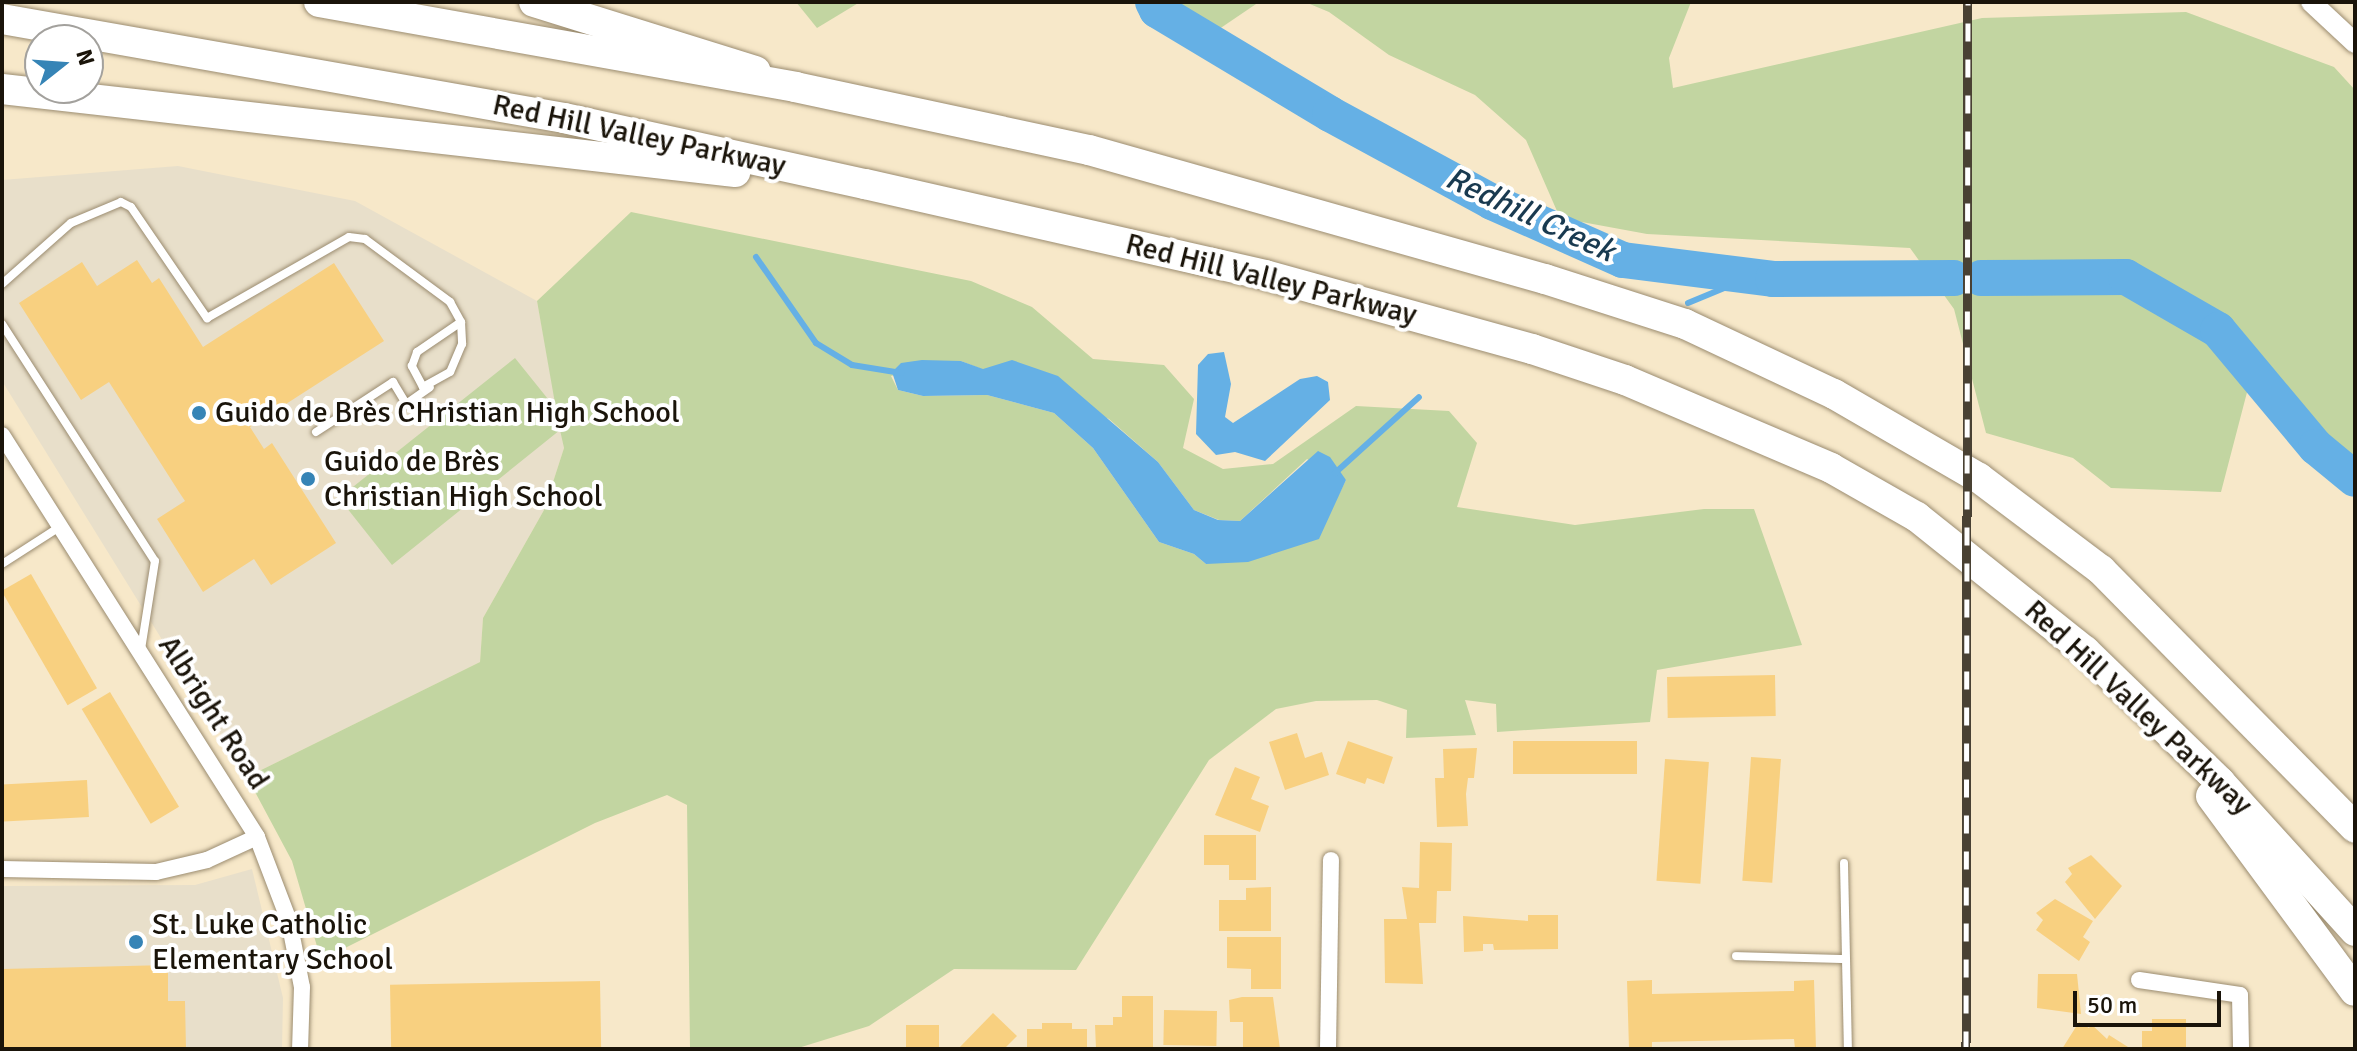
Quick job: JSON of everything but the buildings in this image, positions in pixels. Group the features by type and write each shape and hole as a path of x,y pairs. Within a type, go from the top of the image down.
{"highway":[{"path":"319,2 795,87 1089,150 1545,279 1685,324 1834,394 1979,478 2101,570 2355,828"},
{"path":"534,2 717,55 795,87"},
{"name":"Red Hill Valley Parkway","path":"2,19 564,118 865,184 1403,311 1625,380 1831,468 1917,517 2085,651 2195,757 2315,882 2355,931"},
{"path":"2,89 584,158 865,184"},
{"path":"2195,757 2210,794 2355,991"}],"street":[{"path":"2311,2 2355,43"},
{"name":"Albright Road","path":"2,435 257,837 289,921 302,987 300,1049"},
{"path":"2,869 156,872 207,860 257,837"},
{"path":"1328,1049 1331,860"},
{"path":"2139,980 2240,995 2241,1049"}],"lane":[{"path":"2,284 29,255 71,223 121,202 131,207 207,318 349,237 365,239 450,302 461,322 462,344 450,372 406,404 393,382 316,432"},
{"path":"434,384 423,387 416,380 412,366 417,352 461,322"},
{"path":"2,324 155,561 141,651"},
{"path":"2,564 61,526"},
{"path":"1844,863 1848,1049"},
{"path":"1736,956 1846,959"}],"shaded area":[{"name":"Guido de Brès Christian High School","path":"178,166 355,201 537,301 564,448 544,510 483,618 480,662 247,777 2,381 2,180"},
{"name":"St. Luke Catholic Elementary School","path":"252,869 283,998 282,1049 2,1049 2,886 195,885"}],"green space":[{"path":"796,2 860,2 817,28"},
{"path":"1147,2 1259,2 1200,42"},
{"path":"1305,2 1691,2 1669,58 1673,88 1982,18 2186,12 2334,67 2355,90 2355,463 2302,409 2251,377 2221,492 2111,488 2073,458 1986,433 1954,309 1910,248 1647,234 1560,218 1526,140 1475,95 1389,55 1329,12"},
{"path":"631,212 971,281 1032,307 1093,359 1164,365 1194,399 1183,448 1223,469 1273,464 1356,406 1449,411 1477,443 1457,507 1575,525 1704,509 1754,509 1802,645 1657,670 1650,722 1497,732 1496,704 1465,700 1476,735 1406,738 1407,710 1377,700 1316,701 1276,709 1209,760 1076,970 954,969 869,1026 795,1049 690,1049 687,805 667,795 595,823 321,960 292,861 247,777 480,662 483,618 544,510 564,448 560,430 392,565 339,498 515,358 556,409 537,301","holes":["961,361 1109,419 1158,462 1194,510 1219,520 1240,521 1307,459 1346,480 1338,496 1206,564 1194,554 1159,542 1093,448 1054,413 987,395 923,396 898,390 891,376"]}],"water":[{"path":"1224,352 1231,384 1225,417 1233,423 1300,379 1317,376 1328,382 1330,400 1265,461 1235,452 1216,455 1196,434 1198,365 1208,354"},
{"path":"1012,360 1058,376 1158,462 1194,510 1218,520 1240,521 1318,451 1330,457 1346,480 1319,539 1248,562 1206,564 1194,554 1159,542 1093,448 1054,413 987,395 923,396 898,390 892,372 901,363 961,361 983,369"}],"waterway":[{"name":"Redhill Creek","path":"1153,2 1157,10 1330,114 1492,202 1623,260 1773,279 1954,278"},
{"path":"756,257 816,343 852,365 901,373"},
{"path":"1688,303 1751,277"},
{"name":"Redhill Creek","path":"1981,278 2126,277 2218,330 2316,447 2355,479"},
{"path":"1335,473 1419,397"}],"railway":[{"path":"1966,1049 1968,2"}],"place":[{"name":"Guido de Brès CHristian High School","path":"199,413"},
{"name":"Guido de Brès Christian High School","path":"308,479"},
{"name":"St. Luke Catholic Elementary School","path":"136,942"}]}
